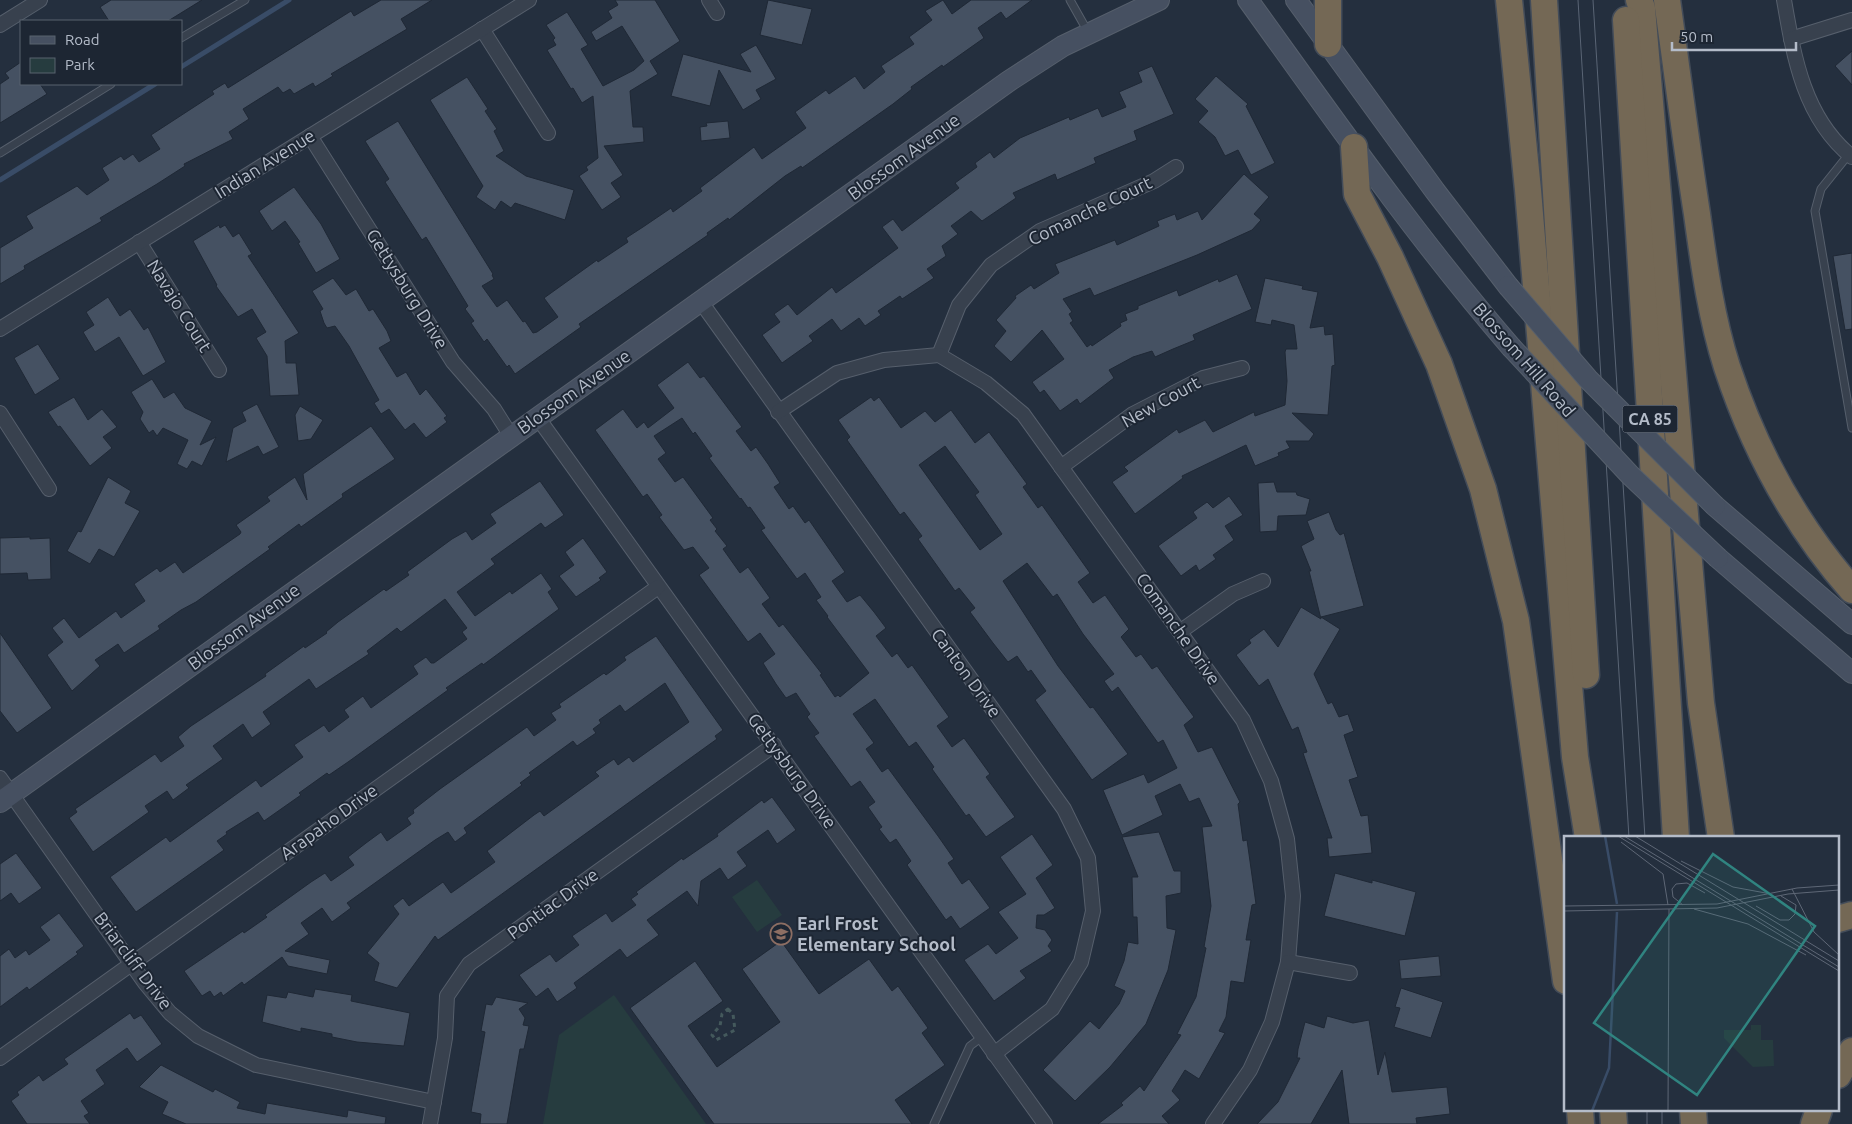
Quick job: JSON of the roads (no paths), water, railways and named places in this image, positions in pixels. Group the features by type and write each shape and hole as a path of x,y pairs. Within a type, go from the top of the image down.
{"highway":[{"path":"1328,0 1328,44"},
{"path":"1509,0 1529,200 1575,757 1588,836"},
{"path":"1544,0 1596,836"},
{"name":"CA 85","path":"1624,0 1676,836"},
{"path":"1639,0 1642,8 1644,28 1701,703 1721,836"},
{"path":"1667,0 1705,273 1726,365 1745,418 1778,486 1823,554 1852,590"},
{"path":"1354,147 1357,194 1390,256 1436,356 1483,489 1516,621 1564,967"},
{"path":"1840,918 1852,914"},
{"path":"1840,1072 1852,1051"},
{"path":"1814,1124 1819,1112"}],"main road":[{"name":"Blossom Avenue","path":"4,791 538,418 1017,75 1088,32 1158,0"},
{"name":"Blossom Hill Road","path":"1248,0 1354,147 1467,294 1511,347 1630,476 1718,558 1852,673"},
{"name":"Blossom Hill Road","path":"1296,0 1435,191 1508,286 1588,379 1715,506 1852,624"}],"street":[{"path":"0,25 40,0"},
{"name":"Indian Avenue","path":"0,329 529,0"},
{"path":"709,0 718,14"},
{"path":"1784,0 1801,84 1808,100 1829,132 1850,156"},
{"path":"1791,39 1852,20"},
{"path":"482,29 548,133"},
{"name":"Gettysburg Drive","path":"310,136 453,362 494,409 512,436"},
{"name":"Comanche Court","path":"939,355 959,305 991,266 1040,232 1154,181 1176,167"},
{"name":"Navajo Court","path":"139,242 219,370"},
{"name":"Canton Drive","path":"701,302 1064,809 1088,858 1093,911 1081,962 1052,1009 994,1054"},
{"path":"778,412 837,374 884,360 939,355"},
{"name":"Comanche Drive","path":"939,355 986,383 1023,414 1181,631 1243,720 1271,781 1287,839 1293,896 1288,962 1272,1022 1250,1070 1213,1124"},
{"name":"New Court","path":"1062,467 1133,414 1203,378 1242,368"},
{"path":"0,413 49,489"},
{"name":"Gettysburg Drive","path":"538,418 1045,1124"},
{"path":"1181,631 1233,594 1263,581"},
{"name":"Arapaho Drive","path":"0,1058 658,586"},
{"name":"Pontiac Drive","path":"430,1124 445,1038 446,996 469,964 774,745"},
{"name":"Briarcliff Drive","path":"4,791 170,1013 198,1036 256,1065 434,1102"},
{"path":"1288,962 1350,973"}],"lane":[{"path":"182,37 245,0"},
{"path":"1070,0 1088,32"},
{"path":"0,153 109,85"},
{"path":"1850,156 1821,188 1815,211 1852,428"},
{"path":"934,1124 970,1046 982,1038"}],"waterway":[{"path":"182,66 289,0"},
{"path":"0,180 153,85"}],"tram line":[{"path":"1578,0 1629,836"},
{"path":"1593,0 1645,836"},
{"path":"1647,1112 1647,1124"},
{"path":"1662,1112 1662,1124"}],"place":[{"name":"Earl Frost Elementary School","path":"781,934"}]}
